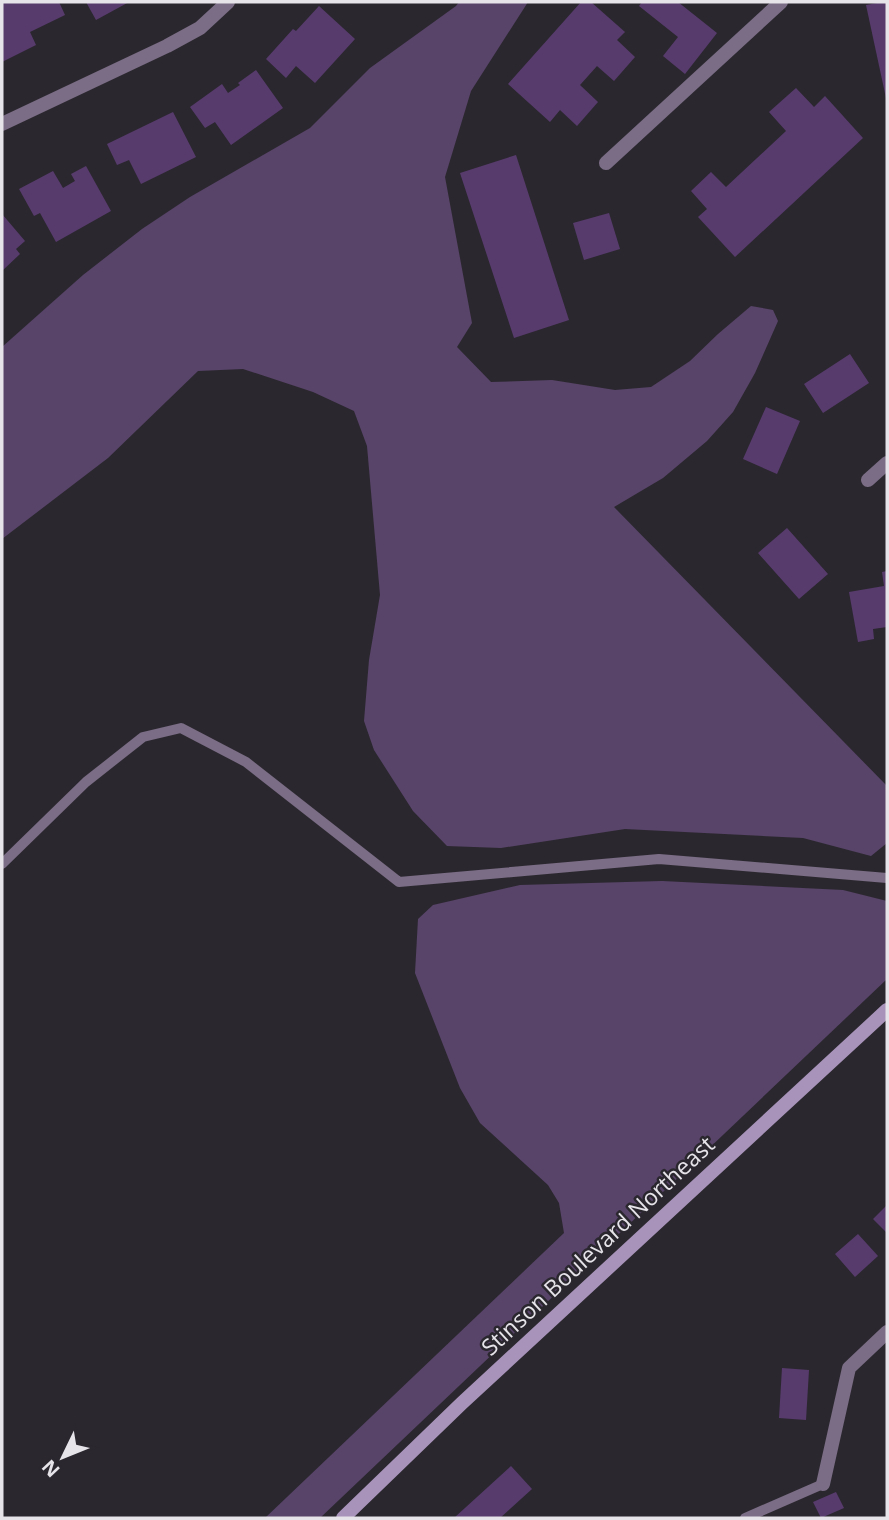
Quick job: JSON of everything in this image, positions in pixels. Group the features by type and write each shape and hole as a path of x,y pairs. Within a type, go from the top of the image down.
{"street":[{"path":"2,124 167,46 200,27 228,2"},
{"path":"606,163 781,2"},
{"path":"869,480 887,463"},
{"name":"Stinson Boulevard Northeast","path":"343,1518 462,1403 887,1010"},
{"path":"823,1484 849,1368 887,1332"}],"lane":[{"path":"2,864 86,782 143,737 181,729 246,762 399,882 659,859 887,878"},
{"path":"745,1518 823,1484"}],"shaded area":[{"path":"459,2 528,2 471,91 445,177 472,323 457,347 491,382 552,380 615,390 651,387 690,361 751,306 773,310 778,321 755,373 733,412 707,441 663,478 614,507 887,786 887,843 871,856 803,838 625,829 501,848 447,846 413,811 374,750 364,721 369,660 380,595 367,446 354,411 313,392 243,369 198,371 108,458 2,539 2,347 83,275 142,229 190,197 310,128 370,68"},
{"path":"662,881 843,890 887,901 887,979 320,1518 265,1518 564,1233 559,1203 548,1185 480,1123 460,1088 415,973 418,919 433,905 520,885"}],"building":[{"path":"2,2 59,2 65,15 30,32 36,45 2,62"},
{"path":"86,2 129,2 96,20"},
{"path":"581,2 591,2 625,32 617,40 635,57 614,81 597,66 580,85 598,102 577,126 560,110 550,122 508,84"},
{"path":"642,2 678,2 717,33 685,74 663,56 678,37 639,6"},
{"path":"887,2 886,98 866,5"},
{"path":"319,6 355,39 315,83 296,66 286,78 266,59 293,29 296,31"},
{"path":"256,70 283,108 231,145 215,122 205,128 190,107 222,84 228,93"},
{"path":"796,88 814,107 825,96 863,138 735,257 698,217 707,209 691,191 711,172 726,187 786,131 769,112"},
{"path":"173,112 196,157 141,184 129,160 117,165 107,144"},
{"path":"516,155 569,320 514,338 460,173"},
{"path":"86,166 111,211 56,242 40,213 34,216 19,189 53,171 63,188 75,181 71,174"},
{"path":"609,213 620,249 584,260 573,223"},
{"path":"2,214 25,241 16,249 20,254 2,271"},
{"path":"850,354 869,383 823,413 804,384"},
{"path":"766,407 800,421 777,474 743,459"},
{"path":"787,528 828,574 799,599 758,553"},
{"path":"887,571 887,627 873,629 874,639 858,642 849,592 884,586 882,572"},
{"path":"887,1205 887,1233 873,1219"},
{"path":"858,1234 878,1256 855,1277 835,1254"},
{"path":"782,1368 809,1370 806,1420 779,1418"},
{"path":"511,1466 532,1489 500,1518 454,1518"},
{"path":"836,1492 844,1508 821,1518 813,1502"}]}
